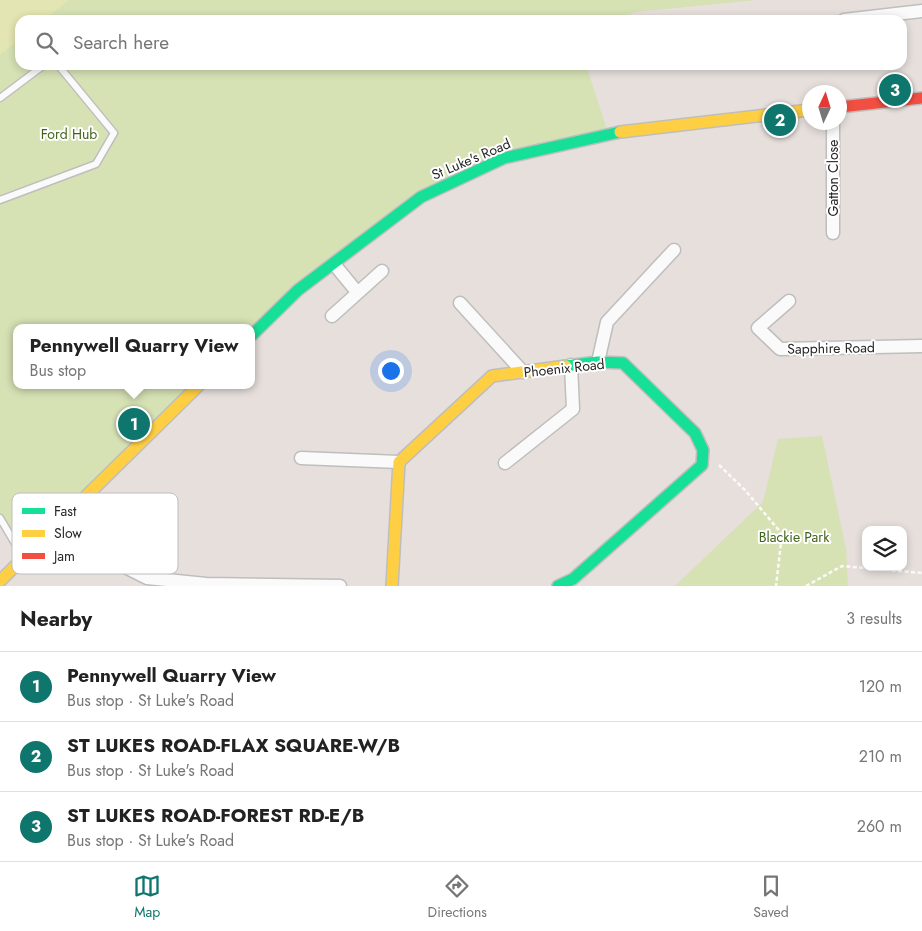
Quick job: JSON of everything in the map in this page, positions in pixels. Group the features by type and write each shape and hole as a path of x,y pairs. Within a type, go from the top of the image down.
{"street":[{"path":"887,15 922,11"},
{"path":"847,106 922,98"},
{"name":"St Luke's Road","path":"255,332 298,290 421,197 504,158 608,133 802,111"},
{"name":"Gatton Close","path":"833,130 833,233"},
{"path":"598,362 607,322 674,250"},
{"path":"334,264 357,292"},
{"path":"332,316 382,271"},
{"name":"Sapphire Road","path":"789,301 758,328 780,349 922,346"},
{"path":"460,303 523,372"},
{"name":"Phoenix Road","path":"400,462 492,376 598,362 623,363 695,433 704,450"},
{"path":"505,463 573,409 571,366"},
{"path":"88,493 195,389"},
{"path":"558,586 573,579 702,465 704,450"},
{"path":"301,458 400,462 392,586"},
{"path":"0,581 12,570"},
{"path":"139,574 147,578 206,584 340,586"}],"lane":[{"path":"0,98 37,70"},
{"path":"0,200 96,164 114,133 62,70"},
{"path":"0,518 12,538"}],"path":[{"path":"704,450 746,490 782,534 776,586"},
{"path":"806,586 842,566 922,573"}],"green space":[{"name":"Ford Hub","path":"0,0 756,0 635,12 629,15 15,15 15,70 588,70 608,133 504,158 421,197 255,326 255,324 13,324 13,389 195,389 90,493 12,493 12,538 0,518"},
{"path":"0,0 69,0 50,15 15,15 15,43 0,55"},
{"name":"Blackie Park","path":"822,436 846,549 848,586 675,586 763,502 778,439"}],"traffic: fast":[{"path":"255,332 298,290 421,197 504,158 620,132"},
{"path":"558,586 573,579 702,465 703,450 695,433 623,363 598,362 566,366"}],"traffic: slow":[{"path":"620,132 802,111"},
{"path":"392,586 399,462 492,376 566,366"},
{"path":"89,493 195,389"},
{"path":"0,581 12,569"}],"traffic: jam":[{"path":"847,106 922,98"}],"place":[{"name":"ST LUKES ROAD-FOREST RD-E/B","path":"895,90"},
{"name":"ST LUKES ROAD-FLAX SQUARE-W/B","path":"780,120"},
{"name":"Pennywell Quarry View","path":"134,424"}]}
